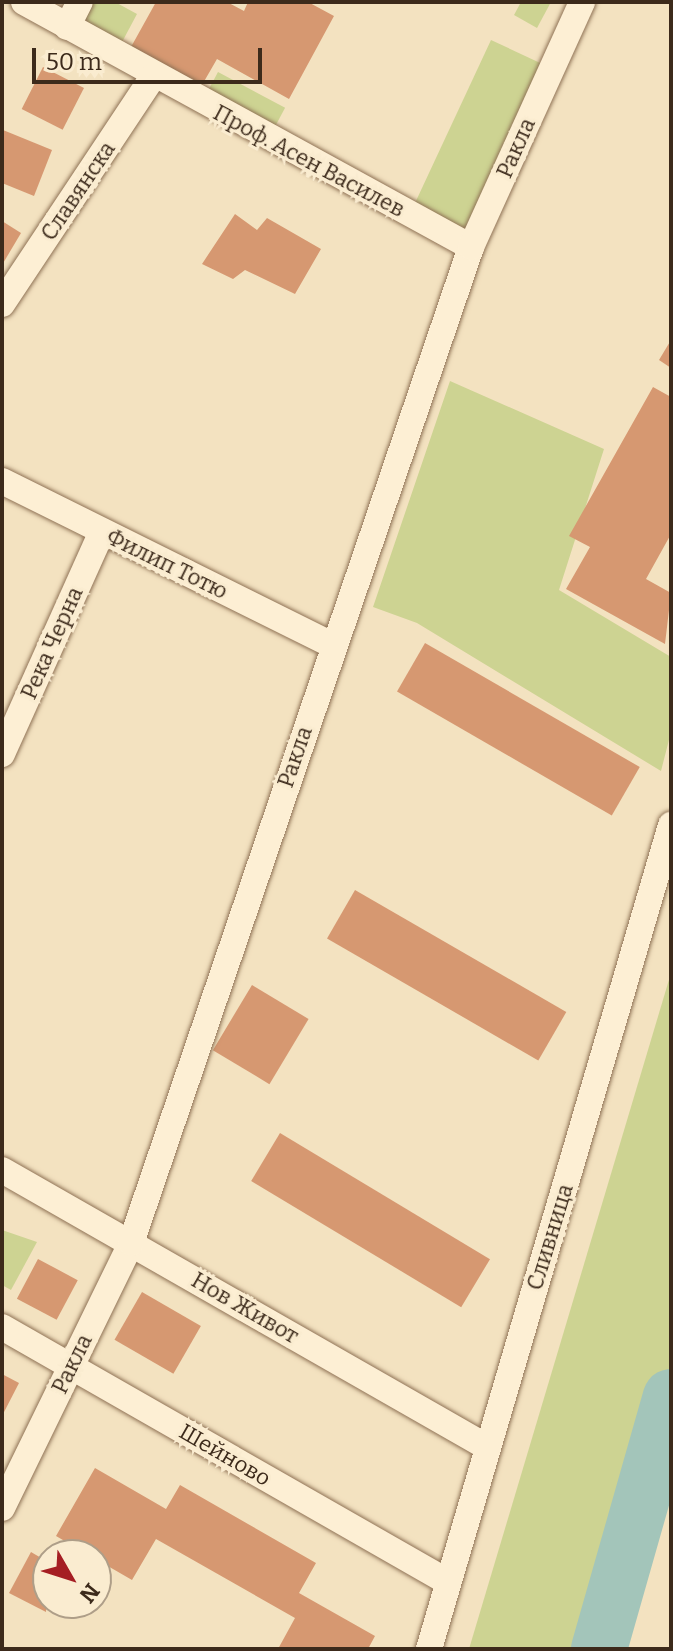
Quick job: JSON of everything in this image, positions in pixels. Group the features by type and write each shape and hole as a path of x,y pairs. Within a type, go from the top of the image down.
{"street":[{"name":"Проф. Асен Василев","path":"24,2 153,77 471,247"},
{"path":"67,27 80,2"},
{"name":"Ракла","path":"2,1508 131,1243 471,247 582,2"},
{"name":"Славянска","path":"2,304 153,77"},
{"name":"Филип Тотю","path":"2,481 333,645"},
{"name":"Река Черна","path":"2,754 102,532"},
{"name":"Сливница","path":"429,1649 671,825"},
{"name":"Нов Живот","path":"2,1170 487,1447"},
{"name":"Шейново","path":"2,1327 448,1582"}],"green space":[{"path":"86,2 115,2 137,14 121,44 76,20"},
{"path":"521,2 551,2 537,28 514,15"},
{"path":"491,40 544,65 468,230 414,205"},
{"path":"218,72 285,108 274,128 207,92"},
{"path":"450,381 604,449 559,590 671,657 671,732 661,771 417,623 373,607"},
{"path":"671,973 671,1416 603,1649 469,1649"},
{"path":"2,1230 37,1242 11,1290 2,1285"}],"building":[{"path":"156,2 227,2 244,11 248,2 308,2 334,16 289,99 217,59 202,85 131,47"},
{"path":"43,67 84,88 63,130 22,109"},
{"path":"3,130 52,150 34,196 2,183"},
{"path":"235,214 257,230 267,218 321,249 295,294 245,270 233,279 202,264"},
{"path":"2,221 21,233 2,265"},
{"path":"671,340 671,368 659,360"},
{"path":"653,387 671,397 671,534 646,579 671,593 665,644 566,589 590,547 569,536"},
{"path":"425,643 640,767 612,815 397,691"},
{"path":"355,890 566,1012 538,1060 327,938"},
{"path":"252,985 309,1019 269,1084 213,1050"},
{"path":"280,1133 490,1259 461,1307 251,1181"},
{"path":"38,1259 78,1280 57,1320 17,1299"},
{"path":"142,1292 201,1326 173,1374 114,1340"},
{"path":"2,1374 19,1383 2,1416"},
{"path":"95,1468 166,1509 180,1485 316,1563 299,1593 375,1636 368,1649 278,1649 295,1618 156,1539 132,1580 112,1568 112,1539 61,1539 56,1536"},
{"path":"31,1552 32,1605 9,1593"}],"waterway":[{"path":"599,1649 671,1397"}]}
